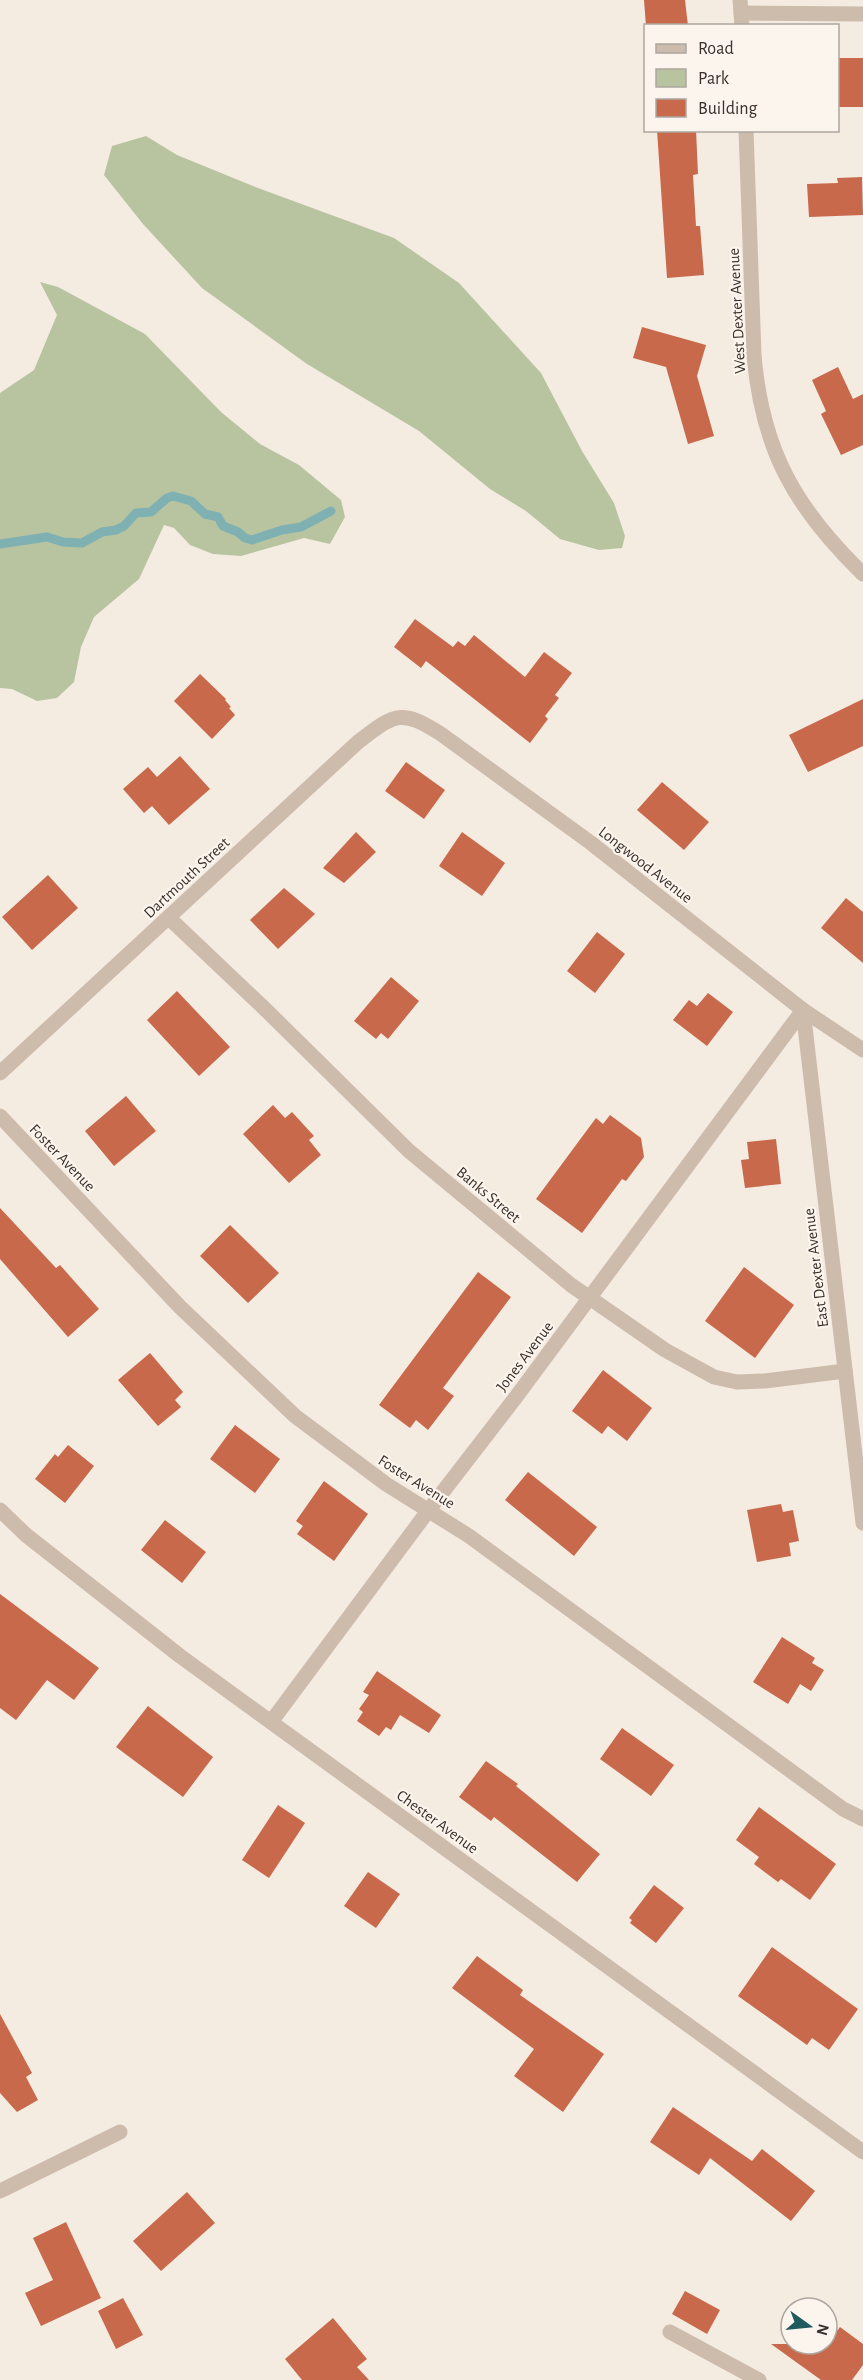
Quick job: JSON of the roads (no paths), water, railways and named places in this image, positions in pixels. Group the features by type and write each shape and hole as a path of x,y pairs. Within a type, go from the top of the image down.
{"street":[{"path":"741,13 863,14"},
{"name":"West Dexter Avenue","path":"746,132 754,355 766,426 775,455 794,493 812,520 860,572"},
{"name":"Dartmouth Street","path":"0,1073 358,742 395,717 402,716"},
{"name":"Longwood Avenue","path":"402,716 417,720 441,734 582,836 803,1010 863,1050"},
{"name":"Banks Street","path":"170,918 409,1151 589,1298 666,1350 707,1373 723,1379 750,1382 845,1371"},
{"name":"Jones Avenue","path":"271,1722 803,1010"},
{"name":"East Dexter Avenue","path":"803,1010 845,1371 857,1420 863,1523"},
{"name":"Foster Avenue","path":"0,1116 180,1307 267,1392 295,1416 360,1466 469,1536 843,1809 863,1819"},
{"name":"Chester Avenue","path":"0,1510 26,1535 180,1656 863,2152"},
{"path":"0,2191 120,2132"},
{"path":"670,2332 759,2380"}],"waterway":[{"path":"0,544 47,537 63,542 82,543 102,532 124,526 136,513 151,512 167,498 173,496 191,501 205,514 218,517 223,526 252,540 282,530 301,527 331,511"}]}
